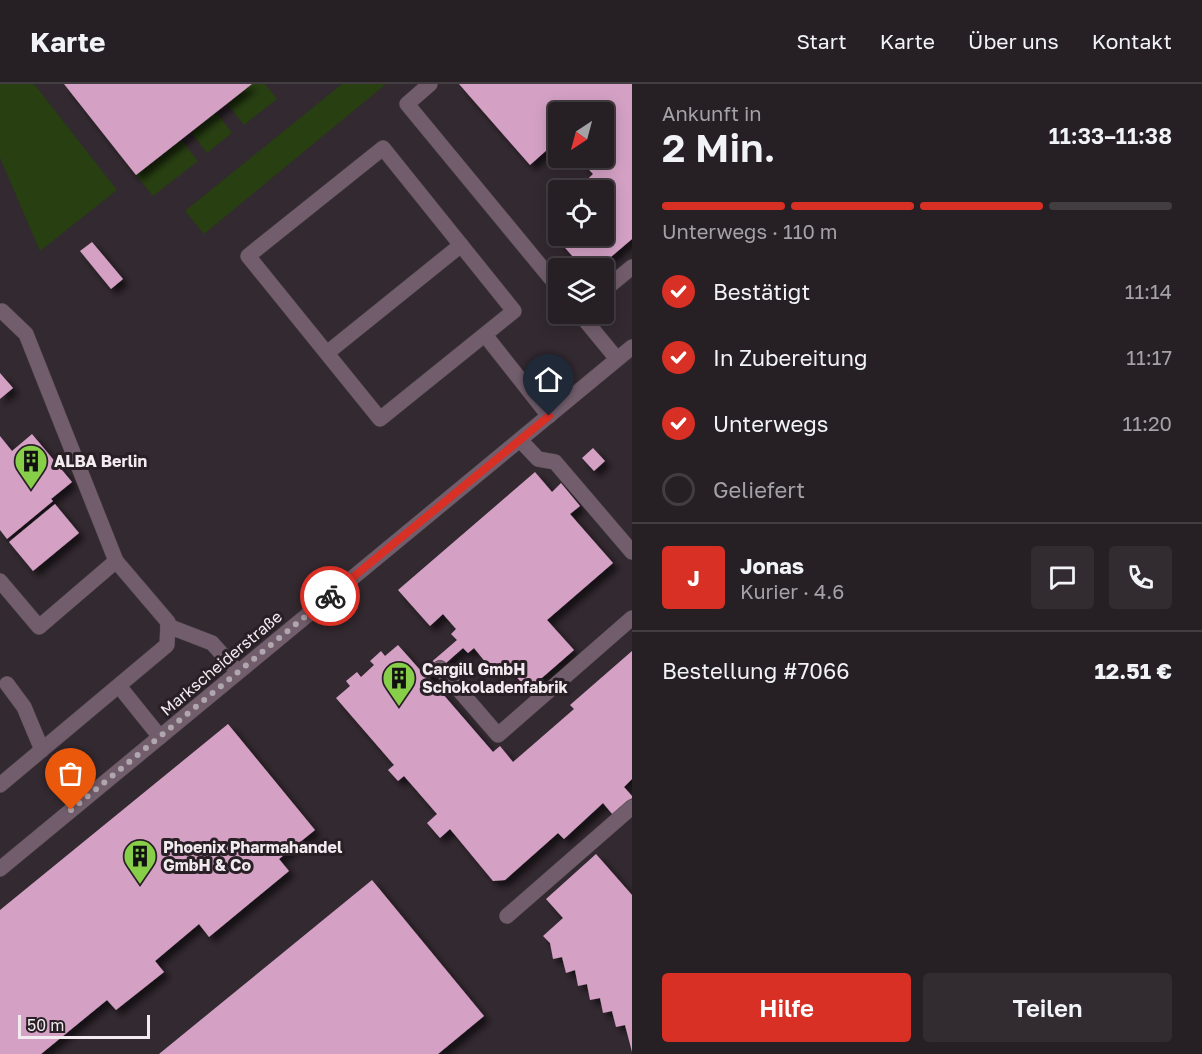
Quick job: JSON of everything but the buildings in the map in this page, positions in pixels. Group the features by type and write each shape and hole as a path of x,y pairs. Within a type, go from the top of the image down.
{"street":[{"path":"430,84 407,104 548,275"},
{"path":"382,148 461,245 514,311 380,419 248,256 382,148"},
{"path":"327,353 461,245"},
{"path":"614,282 632,267"},
{"path":"0,785 167,645 168,626 168,622 116,561 26,334 2,311"},
{"path":"588,324 617,359"},
{"path":"485,335 549,416"},
{"name":"Markscheiderstraße","path":"0,869 632,347"},
{"path":"520,440 538,459 555,462 632,552"},
{"path":"0,581 39,627 116,561"},
{"path":"440,668 498,735 632,618"},
{"path":"168,626 212,643 238,672"},
{"path":"7,684 24,707 42,750"},
{"path":"118,686 160,737"},
{"path":"507,916 632,807"}],"green space":[{"path":"0,84 34,84 117,190 40,251 0,158"},
{"path":"252,84 265,84 277,99 244,125 227,104"},
{"path":"342,84 386,84 204,234 185,211"},
{"path":"216,112 232,133 207,153 191,132"},
{"path":"181,140 198,161 153,196 136,175"}],"way so far":[{"path":"71,810 330,596"}],"place":[{"name":"ALBA Berlin","path":"31,490"},
{"name":"Cargill GmbH Schokoladenfabrik","path":"399,707"},
{"name":"Phoenix Pharmahandel GmbH & Co","path":"140,885"}],"route":[{"path":"330,596 549,416"}]}
